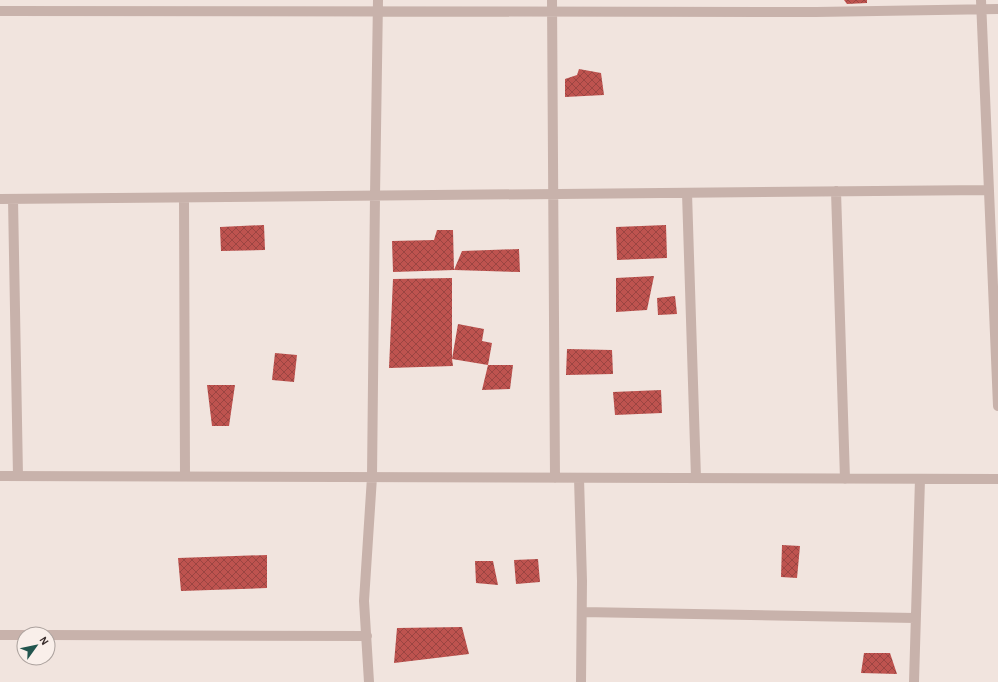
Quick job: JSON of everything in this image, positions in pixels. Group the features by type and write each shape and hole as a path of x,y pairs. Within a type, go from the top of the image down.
{"street":[{"path":"23,0 23,11"},
{"path":"368,682 367,636 364,601 372,477 378,0"},
{"path":"552,0 555,478"},
{"path":"0,11 816,12 981,5 998,9"},
{"path":"981,5 998,406"},
{"path":"0,199 989,190"},
{"path":"836,191 845,479"},
{"path":"687,193 696,478"},
{"path":"184,198 185,476"},
{"path":"13,199 18,476"},
{"path":"0,476 998,479"},
{"path":"579,478 582,581 581,682"},
{"path":"914,682 920,479"},
{"path":"582,612 916,618"},
{"path":"0,634 16,635"},
{"path":"56,635 367,636"}],"building":[{"path":"844,0 867,0 867,3 847,4"},
{"path":"579,69 601,73 604,95 565,97 565,79 577,75"},
{"path":"264,225 265,250 221,251 220,227"},
{"path":"666,225 667,258 617,260 616,227"},
{"path":"437,230 453,230 454,270 393,272 392,241 434,240"},
{"path":"519,249 520,272 454,270 462,251"},
{"path":"654,276 647,310 616,312 616,278"},
{"path":"452,278 453,366 389,368 393,279"},
{"path":"675,296 677,314 658,315 657,298"},
{"path":"458,324 484,329 482,341 492,343 488,365 452,359"},
{"path":"567,349 612,350 613,374 566,375"},
{"path":"275,353 297,355 294,382 272,380"},
{"path":"488,365 513,365 510,389 482,390"},
{"path":"207,385 235,385 229,426 212,426"},
{"path":"661,390 662,413 615,415 613,392"},
{"path":"782,545 800,546 797,578 781,577"},
{"path":"267,555 267,588 181,591 178,558"},
{"path":"538,559 540,582 516,584 514,560"},
{"path":"475,561 493,561 498,585 476,583"},
{"path":"462,627 469,654 394,663 397,628"},
{"path":"864,653 890,653 897,674 861,673"}]}
